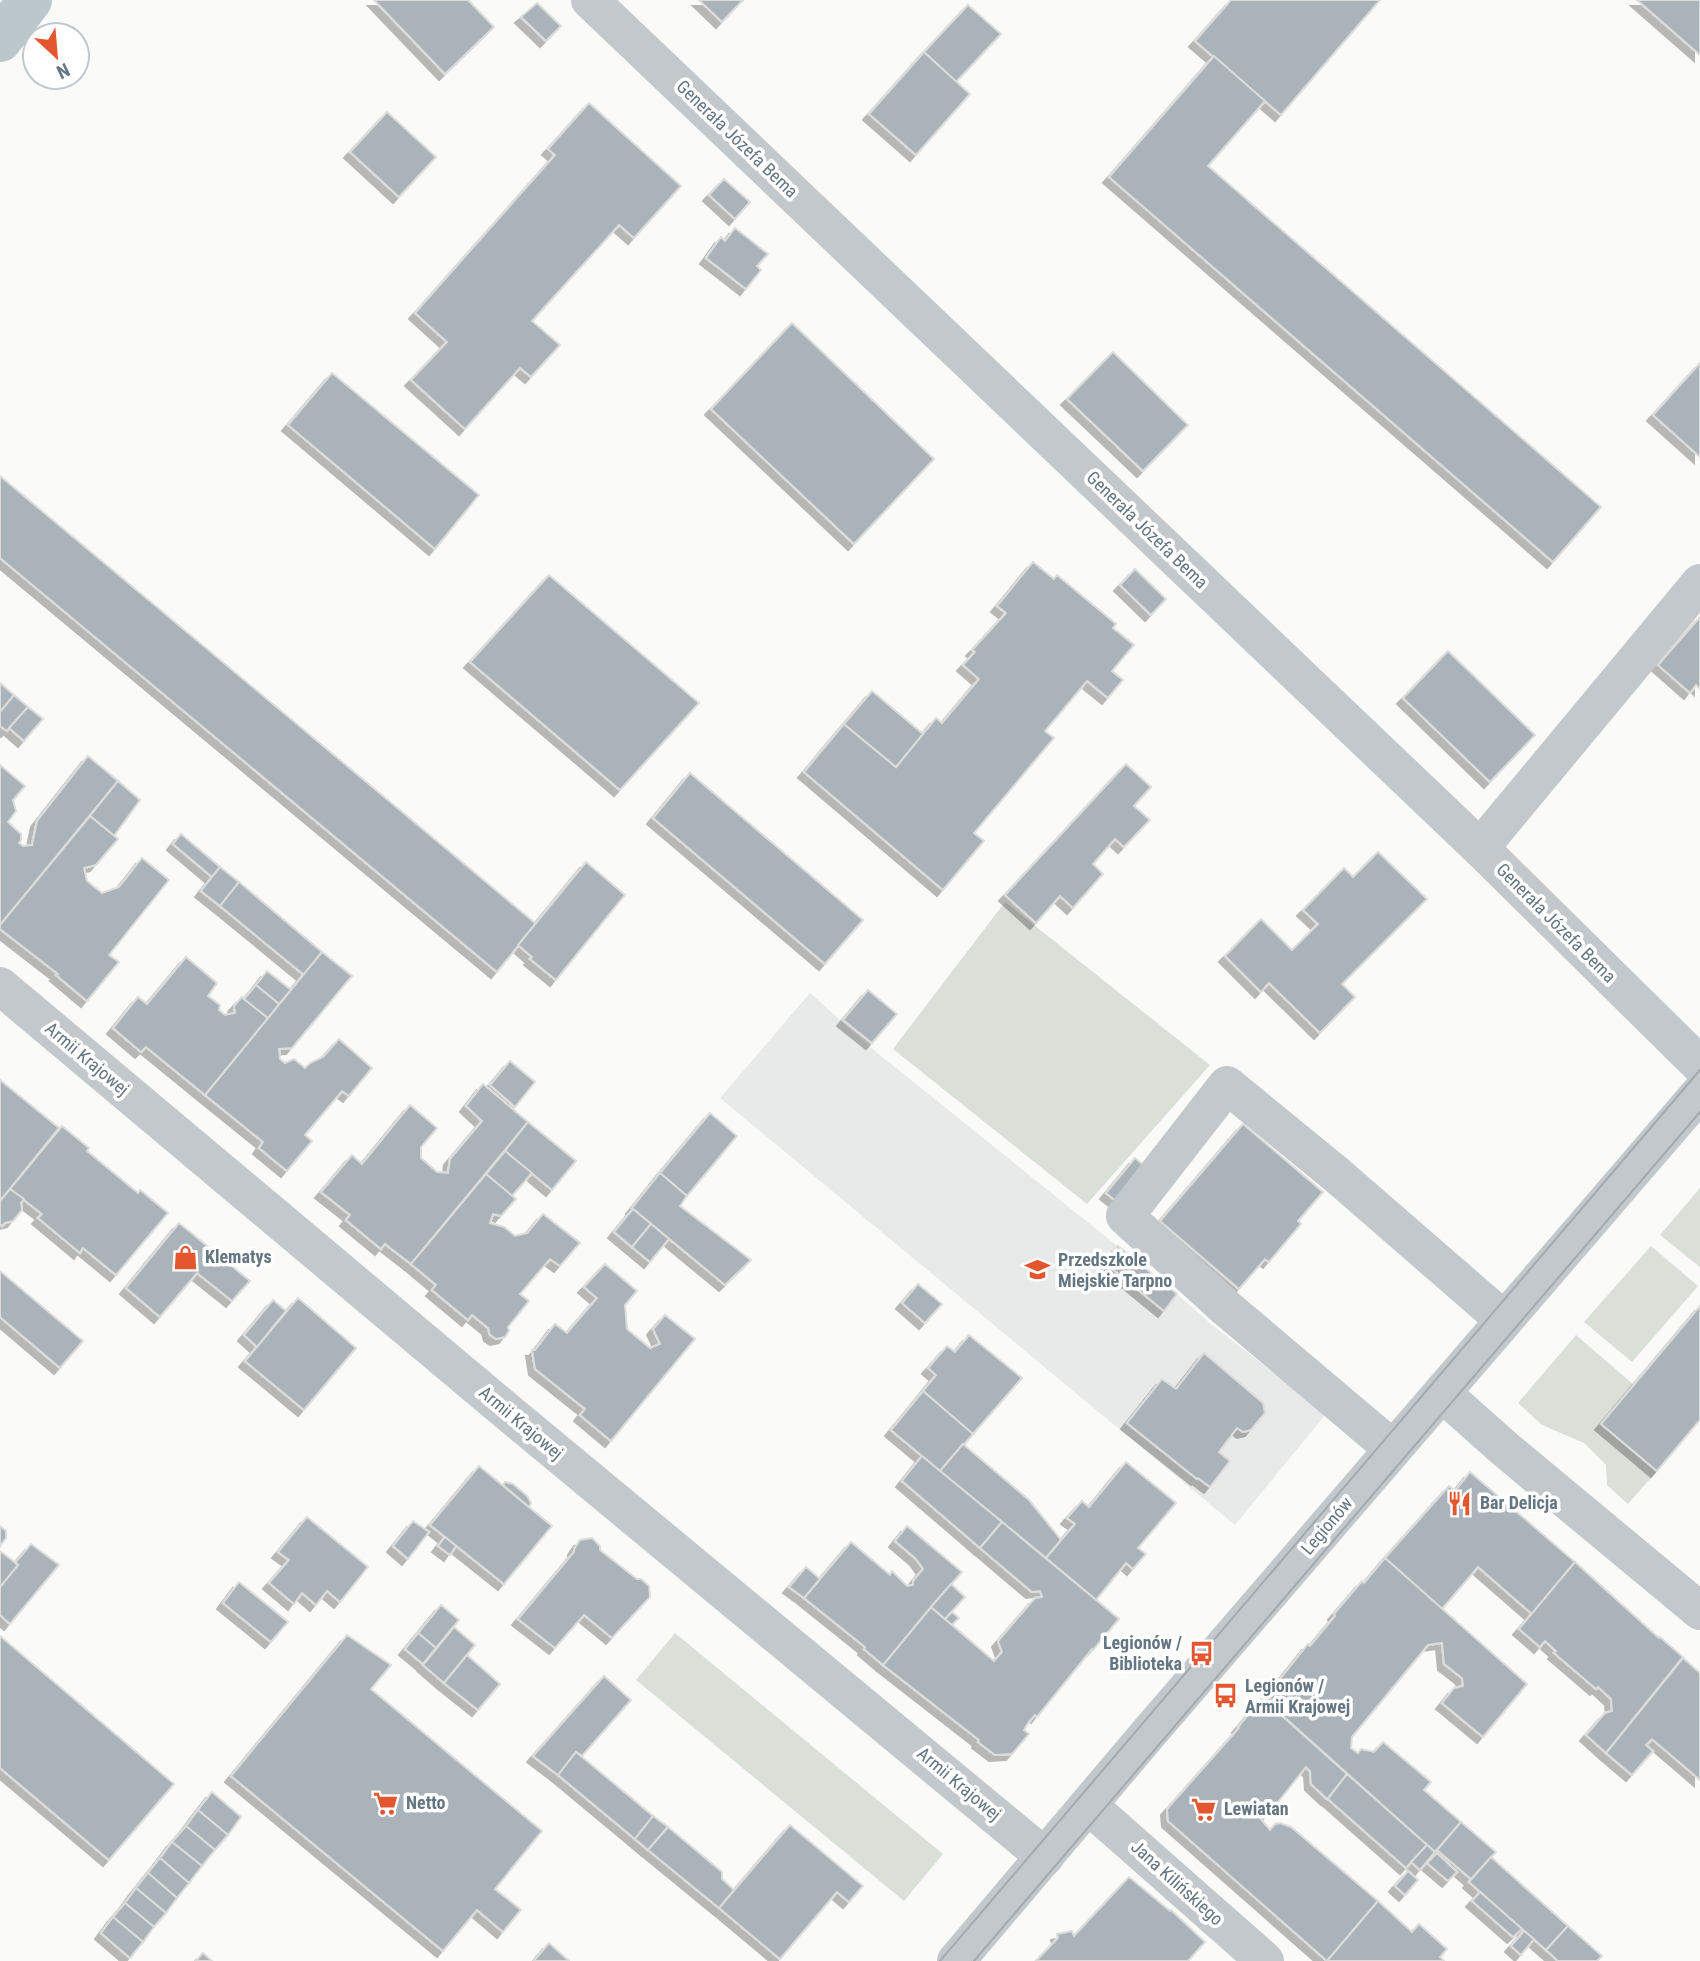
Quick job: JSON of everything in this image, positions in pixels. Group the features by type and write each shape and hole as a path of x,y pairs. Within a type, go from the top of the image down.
{"street":[{"name":"Generała Józefa Bema","path":"590,0 1480,848 1700,1065"},
{"path":"1480,848 1700,583"},
{"name":"Armii Krajowej","path":"0,986 501,1407 1045,1857"},
{"path":"1393,1449 1225,1307 1125,1216 1227,1085 1504,1320"},
{"name":"Legionów","path":"956,1961 1700,1093"},
{"path":"1442,1393 1505,1449 1700,1611"},
{"name":"Jana Kilińskiego","path":"1088,1805 1265,1961"}],"shaded area":[{"path":"1005,902 1210,1065 1087,1204 893,1049"},
{"name":"Przedszkole Miejskie Tarpno","path":"810,993 875,1051 1326,1414 1235,1525 720,1098"},
{"path":"1700,1188 1700,1267 1660,1235"},
{"path":"1651,1246 1698,1286 1632,1362 1584,1322"},
{"path":"1576,1335 1634,1385 1601,1424 1657,1471 1628,1504 1607,1485 1606,1465 1584,1443 1542,1425 1518,1403"},
{"path":"675,1633 943,1854 904,1901 636,1680"}],"building":[{"path":"374,0 468,0 494,27 445,74"},
{"path":"699,0 743,0 722,22"},
{"path":"1231,0 1380,0 1281,115 1195,41"},
{"path":"1637,0 1700,0 1700,55"},
{"path":"537,3 561,26 546,41 521,17"},
{"path":"968,5 1001,34 956,82 924,52"},
{"path":"924,52 970,94 916,155 869,114"},
{"path":"1214,56 1265,101 1208,166 1601,507 1553,562 1109,177"},
{"path":"589,103 681,186 634,238 619,225 532,321 560,345 531,377 520,368 465,429 411,380 447,342 415,313 555,155 548,149"},
{"path":"387,112 436,157 399,197 350,152"},
{"path":"724,179 750,202 735,219 709,195"},
{"path":"735,228 768,254 757,266 761,270 746,289 706,258 721,237 725,241"},
{"path":"792,323 934,459 854,544 711,409"},
{"path":"1113,352 1188,425 1143,471 1067,399"},
{"path":"1700,363 1700,457 1653,415"},
{"path":"332,373 479,495 435,549 288,425"},
{"path":"0,476 535,923 497,972 0,558"},
{"path":"1033,562 1054,579 1057,575 1116,624 1113,628 1134,645 1112,671 1123,680 1108,698 1087,681 1045,731 1054,738 974,833 984,841 943,890 804,772 844,724 896,767 936,718 942,723 979,679 963,665 975,652 972,650 1006,613 997,606"},
{"path":"1135,569 1166,599 1151,615 1120,585"},
{"path":"549,575 699,703 620,790 470,662"},
{"path":"1700,617 1700,689 1696,685 1690,693 1658,665"},
{"path":"1448,651 1535,735 1490,782 1403,698"},
{"path":"0,683 14,695 0,712"},
{"path":"872,691 923,734 896,767 844,724"},
{"path":"14,695 28,707 7,731 0,726 0,712"},
{"path":"28,707 43,719 24,741 9,728"},
{"path":"88,756 118,781 0,925 0,765 25,786 13,800 16,811 8,822 21,834 19,843 23,846 32,845 37,821"},
{"path":"1126,764 1151,787 1134,806 1150,820 1124,847 1115,839 1093,864 1103,874 1073,908 1060,896 1036,923 1005,895"},
{"path":"690,773 863,920 825,964 653,818"},
{"path":"118,781 140,800 114,836 90,816"},
{"path":"90,816 118,839 96,865 84,868 87,881 102,893 119,887 142,858 169,880 109,955 119,962 87,1001 56,975 58,974 0,929 0,925"},
{"path":"181,834 220,867 212,877 173,844"},
{"path":"1378,852 1427,899 1342,984 1355,997 1320,1033 1269,983 1261,992 1225,956 1261,919 1292,950 1318,924 1303,910 1344,868 1353,877"},
{"path":"586,862 625,895 556,980 530,959 532,957 518,945"},
{"path":"220,867 239,882 220,906 201,891"},
{"path":"239,882 322,952 304,975 220,906"},
{"path":"322,952 352,976 292,1048 279,1049 280,1059 285,1063 294,1059 305,1068 323,1057 339,1039 372,1068 349,1096 342,1091 305,1135 312,1141 287,1171 259,1148 263,1142 205,1095"},
{"path":"186,957 217,983 208,996 220,1005 219,1010 225,1015 235,1013 234,1006 242,997 268,1018 205,1095 146,1047 141,1052 113,1028 138,997 147,1004"},
{"path":"267,971 291,990 279,1004 256,985"},
{"path":"256,985 279,1004 268,1018 244,999"},
{"path":"868,990 897,1014 872,1043 843,1020"},
{"path":"510,1061 535,1082 515,1107 490,1085"},
{"path":"0,1080 59,1128 0,1201"},
{"path":"483,1084 528,1122 411,1264 385,1244 381,1249 346,1220 350,1215 321,1192 352,1155 362,1164 410,1105 437,1128 421,1147 421,1158 437,1172 448,1173 450,1159 482,1121 466,1106"},
{"path":"710,1113 737,1136 687,1196 660,1173"},
{"path":"528,1122 576,1161 552,1190 505,1151"},
{"path":"1243,1124 1323,1192 1298,1221 1301,1224 1269,1262 1265,1259 1239,1289 1160,1221"},
{"path":"62,1126 89,1148 87,1151 138,1193 140,1190 168,1213 116,1275 83,1248 80,1253 38,1218 42,1214 10,1189"},
{"path":"505,1151 532,1173 512,1196 486,1174"},
{"path":"1135,1158 1151,1172 1122,1206 1106,1193"},
{"path":"660,1173 687,1196 680,1206 751,1260 725,1285 632,1208"},
{"path":"486,1174 516,1199 501,1216 493,1214 490,1223 504,1227 515,1236 527,1233 543,1214 580,1243 560,1266 550,1259 520,1294 529,1301 508,1327 509,1331 505,1337 496,1339 490,1335 488,1328 472,1315 468,1320 432,1290 436,1285 411,1264"},
{"path":"10,1189 24,1199 21,1203 22,1210 13,1221 2,1226 0,1201"},
{"path":"633,1209 651,1224 632,1247 614,1232"},
{"path":"179,1223 250,1281 232,1301 197,1273 160,1317 126,1288"},
{"path":"651,1224 669,1239 650,1262 632,1247"},
{"path":"1118,1246 1177,1294 1164,1311 1104,1262"},
{"path":"605,1264 637,1291 625,1305 627,1329 650,1348 660,1344 653,1329 665,1315 695,1339 611,1441 580,1415 585,1409 535,1369 532,1350 535,1350 555,1324 567,1333 597,1298 584,1287"},
{"path":"0,1271 83,1341 60,1368 0,1317"},
{"path":"918,1284 942,1304 925,1323 902,1303"},
{"path":"298,1298 356,1348 304,1410 245,1361"},
{"path":"273,1300 286,1311 257,1347 244,1335"},
{"path":"1700,1306 1700,1420 1657,1471 1601,1424"},
{"path":"969,1335 1022,1378 973,1434 923,1391 936,1375 928,1368 947,1346 955,1352"},
{"path":"1204,1353 1263,1403 1265,1413 1251,1430 1243,1432 1237,1428 1219,1452 1230,1461 1210,1487 1127,1423 1162,1379 1176,1389"},
{"path":"923,1391 973,1434 940,1471 891,1430"},
{"path":"963,1444 1029,1500 1061,1540 1046,1558 940,1471"},
{"path":"922,1456 1002,1522 980,1548 902,1481"},
{"path":"1126,1462 1176,1503 1138,1548 1146,1554 1133,1569 1126,1563 1096,1600 1046,1558 1075,1524 1067,1518 1082,1501 1089,1507"},
{"path":"479,1466 552,1526 504,1584 430,1525"},
{"path":"1470,1472 1575,1562 1532,1614 1478,1567 1442,1609 1385,1558 1449,1486 1455,1491"},
{"path":"505,1482 513,1484 527,1496 531,1503 529,1507 503,1485"},
{"path":"307,1517 368,1567 340,1602 327,1591 316,1605 302,1593 294,1604 269,1583 289,1560 278,1552"},
{"path":"413,1521 429,1532 408,1559 393,1546"},
{"path":"1002,1522 1119,1619 1037,1717 1035,1715 1028,1723 1024,1730 1029,1734 1012,1754 995,1755 883,1665 931,1607 994,1661 1002,1652 998,1641 1035,1598 1042,1597 1040,1591 1032,1592 980,1548"},
{"path":"0,1526 6,1531 6,1538 0,1546"},
{"path":"907,1526 962,1572 883,1665 804,1598 851,1542 890,1575 892,1571 907,1586 913,1585 913,1581 923,1569 916,1559 895,1541"},
{"path":"445,1537 456,1546 450,1555 438,1546"},
{"path":"592,1538 600,1546 600,1550 649,1586 650,1597 612,1638 584,1615 555,1648 518,1619 574,1552 580,1540"},
{"path":"31,1544 59,1565 10,1624 0,1615 0,1587"},
{"path":"0,1551 18,1565 0,1587"},
{"path":"1385,1558 1527,1684 1483,1737 1442,1703 1454,1688 1463,1686 1462,1678 1444,1664 1442,1643 1428,1645 1352,1737 1351,1748 1358,1753 1361,1749 1374,1752 1383,1742 1431,1782 1424,1790 1461,1822 1435,1852 1264,1699 1362,1581 1364,1583"},
{"path":"1575,1562 1683,1657 1606,1753 1586,1735 1605,1713 1612,1711 1611,1699 1554,1653 1556,1651 1545,1641 1540,1647 1519,1629"},
{"path":"806,1567 820,1579 804,1598 789,1587"},
{"path":"239,1582 288,1622 271,1642 223,1603"},
{"path":"951,1584 965,1597 945,1619 931,1607"},
{"path":"441,1605 459,1620 436,1648 418,1633"},
{"path":"952,1612 959,1618 952,1625 945,1619"},
{"path":"454,1627 475,1645 444,1683 423,1665"},
{"path":"418,1633 436,1648 423,1664 405,1649"},
{"name":"Netto","path":"347,1635 391,1665 371,1689 542,1831 495,1889 521,1910 503,1932 477,1910 443,1951 231,1776"},
{"path":"0,1636 174,1784 109,1860 0,1768"},
{"path":"467,1655 500,1684 478,1710 444,1683"},
{"path":"1683,1658 1700,1673 1700,1780 1652,1739 1646,1745 1653,1751 1632,1775 1606,1753"},
{"path":"604,1676 631,1700 582,1756 576,1752 558,1775 533,1756"},
{"path":"1262,1698 1347,1774 1327,1799 1311,1784 1310,1771 1306,1767 1266,1817 1260,1818 1270,1830 1280,1823 1291,1827 1378,1901 1327,1961 1168,1821 1167,1809"},
{"path":"576,1752 653,1816 635,1839 558,1775"},
{"path":"1347,1774 1427,1845 1406,1868 1328,1799"},
{"path":"212,1792 241,1817 228,1835 198,1810"},
{"path":"198,1810 228,1835 215,1850 186,1826"},
{"path":"653,1816 668,1827 648,1850 635,1839"},
{"path":"1461,1822 1496,1852 1471,1879 1437,1850"},
{"path":"790,1825 863,1886 849,1902 837,1892 780,1959 719,1908"},
{"path":"186,1826 215,1850 202,1866 172,1842"},
{"path":"668,1827 722,1872 722,1879 734,1890 719,1908 648,1850"},
{"path":"172,1842 202,1866 189,1883 160,1858"},
{"path":"1427,1845 1435,1852 1420,1870 1411,1862"},
{"path":"1437,1853 1457,1872 1448,1881 1427,1863"},
{"path":"1491,1857 1568,1926 1546,1950 1469,1882"},
{"path":"160,1858 189,1883 177,1898 148,1873"},
{"path":"1408,1871 1418,1880 1405,1895 1395,1886"},
{"path":"148,1873 177,1898 166,1913 136,1888"},
{"path":"1129,1877 1171,1910 1205,1942 1188,1961 1036,1961 1058,1938 1057,1934 1072,1931 1074,1936"},
{"path":"136,1888 166,1913 154,1927 125,1903"},
{"path":"1480,1892 1522,1929 1513,1937 1472,1901"},
{"path":"1378,1901 1412,1932 1419,1924 1447,1949 1440,1957 1444,1961 1327,1961"},
{"path":"125,1903 154,1927 143,1942 113,1917"},
{"path":"113,1917 143,1942 130,1958 101,1933"},
{"path":"1568,1926 1602,1956 1597,1961 1558,1961 1546,1950"},
{"path":"1524,1931 1534,1939 1521,1955 1511,1946"},
{"path":"549,1943 569,1961 534,1961"},
{"path":"203,1953 212,1961 196,1961"}],"waterway":[{"path":"0,40 30,0"}],"tram line":[{"path":"940,1961 1700,1070"},
{"path":"974,1961 1700,1112"}],"place":[{"name":"Klematys","path":"185,1257"},
{"name":"Przedszkole Miejskie Tarpno","path":"1038,1270"},
{"name":"Bar Delicja","path":"1460,1503"},
{"name":"Legionów / Biblioteka","path":"1202,1653"},
{"name":"Legionów / Armii Krajowej","path":"1225,1696"},
{"name":"Netto","path":"386,1803"},
{"name":"Lewiatan","path":"1204,1809"}]}
